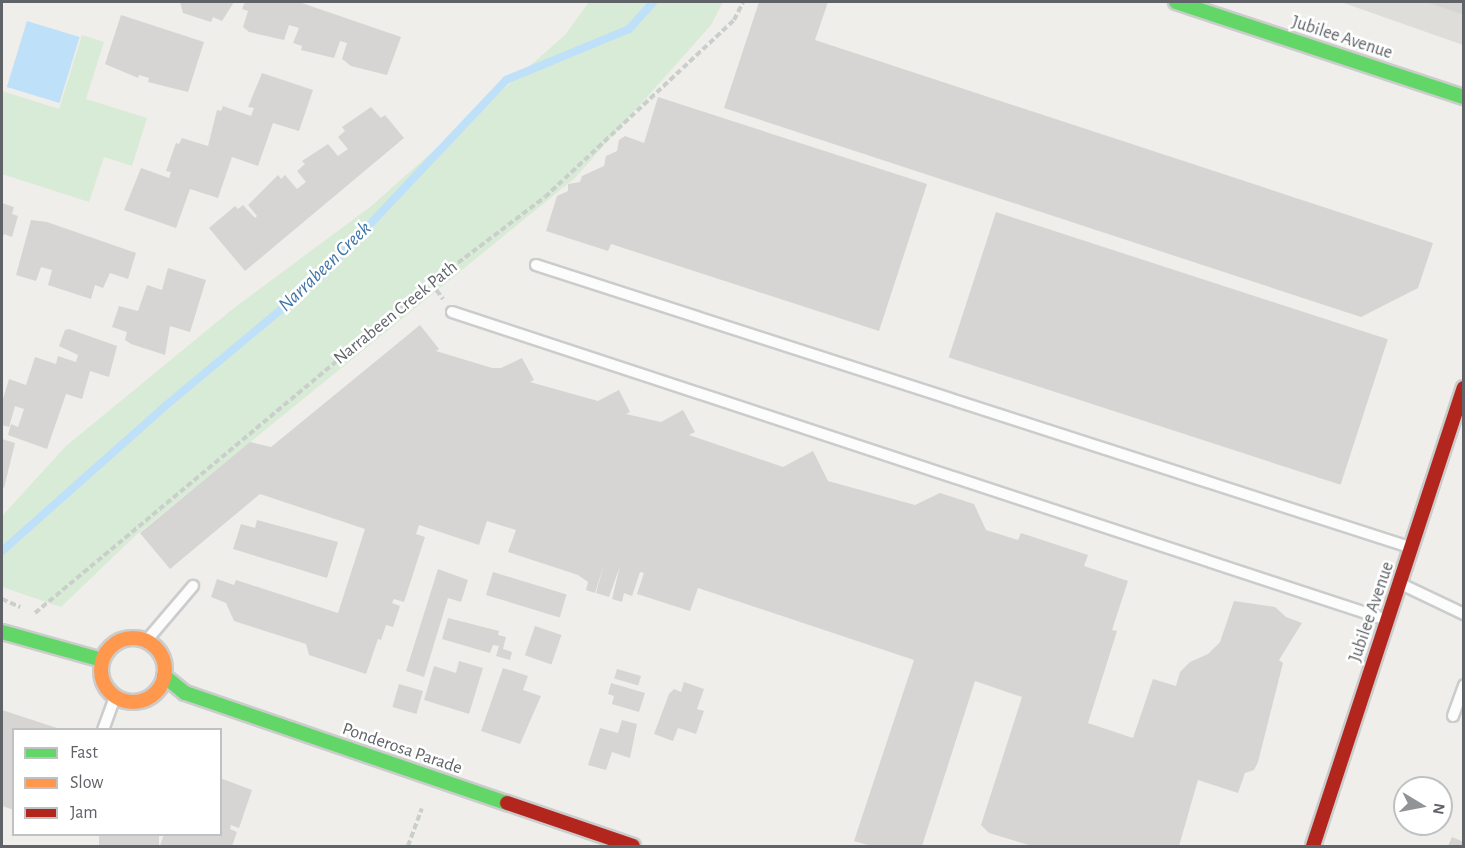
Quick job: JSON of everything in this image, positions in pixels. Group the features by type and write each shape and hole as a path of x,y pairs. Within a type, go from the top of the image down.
{"street":[{"name":"Jubilee Avenue","path":"1176,2 1464,97"},
{"name":"Jubilee Avenue","path":"1312,846 1401,584 1464,388"},
{"path":"2,632 102,660"},
{"path":"136,638 147,640 161,655 164,676 161,686 145,699 135,702 115,697 102,681 102,660 115,643 136,638"},
{"name":"Ponderosa Parade","path":"164,676 185,693 633,846"}],"lane":[{"path":"536,265 1412,548"},
{"path":"452,312 1388,620"},
{"path":"1401,584 1464,614"},
{"path":"147,640 193,586"},
{"path":"1453,716 1464,685"},
{"path":"103,728 115,697"}],"path":[{"name":"Narrabeen Creek Path","path":"36,614 94,561 422,290 545,197 734,21 742,2"},
{"path":"408,846 422,808"}],"shaded area":[{"path":"1341,2 1463,2 1463,45"}],"green space":[{"path":"589,2 723,2 711,25 575,178 136,535 61,607 2,587 2,516 66,446 234,308 370,207 565,35"},
{"path":"82,35 104,42 86,99 147,118 132,166 104,157 89,202 2,174 2,91 59,109"}],"water":[{"path":"27,21 80,37 59,103 7,87"}],"building":[{"path":"180,2 234,2 222,21 213,17 211,22 183,13"},
{"path":"245,2 299,2 401,37 387,75 351,66 342,59 347,43 340,41 334,58 301,50 302,46 293,43 299,28 289,25 284,40 249,32 243,27 248,11 242,9"},
{"path":"759,2 828,2 815,40 1433,243 1418,288 1361,317 724,108"},
{"path":"1426,2 1464,2 1464,15"},
{"path":"121,15 204,42 188,92 148,82 149,78 139,75 138,78 105,64"},
{"path":"262,73 313,90 299,131 273,123 258,166 232,157 218,198 190,189 176,228 124,210 141,168 169,178 171,172 166,171 176,143 179,144 182,138 208,146 217,110 221,111 223,106 251,116 254,108 248,107"},
{"path":"658,97 927,184 879,331 611,244 608,251 546,231 557,196 568,191 568,184 580,182 582,176 604,166 606,156 617,151 619,140 625,136 644,143"},
{"path":"371,107 381,118 385,115 404,138 245,271 209,228 235,206 238,209 243,205 255,218 257,216 248,205 278,175 281,179 285,175 297,189 306,182 297,171 305,164 302,161 328,144 338,156 348,149 338,137 345,131 342,127"},
{"path":"2,203 14,207 12,214 18,216 12,237 4,234 2,241"},
{"path":"996,212 1388,339 1341,485 949,358"},
{"path":"31,220 47,222 136,253 128,279 110,273 103,288 95,285 91,299 48,285 52,270 41,267 36,281 16,275"},
{"path":"168,268 206,280 190,332 170,326 165,355 131,344 125,340 127,332 112,327 119,306 138,311 147,285 162,290"},
{"path":"420,325 439,349 436,351 492,368 501,368 522,358 534,380 530,382 598,401 619,390 630,412 626,414 661,422 683,410 695,432 689,435 783,467 813,451 828,481 915,505 940,493 974,504 986,530 1018,540 1021,533 1088,555 1084,566 1128,581 1112,630 1117,631 1088,723 1133,738 1153,679 1176,686 1180,672 1190,662 1208,654 1220,642 1234,601 1275,607 1286,617 1302,623 1279,660 1283,663 1254,770 1245,773 1238,793 1198,780 1179,846 1032,846 989,833 981,825 1022,697 975,681 922,846 871,846 854,841 914,660 698,588 690,611 637,594 644,573 640,572 632,596 624,593 622,602 612,599 620,566 609,597 596,593 605,561 595,593 586,590 588,582 578,575 508,552 516,530 487,521 479,545 419,525 416,534 425,537 404,602 394,599 392,603 400,606 393,627 386,625 381,640 378,639 366,674 309,655 306,644 234,621 226,603 211,597 217,579 234,585 236,580 338,613 365,529 260,494 170,569 140,533 250,442 271,447"},
{"path":"69,329 117,346 109,377 90,371 82,399 66,394 47,449 8,435 11,424 18,427 24,409 15,406 9,427 2,425 2,402 9,379 26,385 35,357 56,364 58,356 76,362 78,355 59,346 65,330"},
{"path":"2,439 15,443 4,488 2,487"},
{"path":"257,520 338,542 327,578 233,549 241,524 255,528"},
{"path":"438,569 468,580 461,602 448,598 424,677 406,671"},
{"path":"493,572 567,595 560,617 486,595"},
{"path":"448,618 499,631 498,635 506,637 503,649 512,652 510,660 496,656 499,646 493,645 490,653 442,639"},
{"path":"535,626 561,635 551,664 525,655"},
{"path":"459,661 483,668 469,714 424,700 434,666 456,673"},
{"path":"503,668 528,676 523,690 541,696 520,744 481,731"},
{"path":"617,669 641,676 638,686 614,679"},
{"path":"684,682 704,689 697,709 704,711 696,734 678,728 673,741 654,734 669,694 674,689 681,692"},
{"path":"611,683 645,693 639,712 612,704 614,696 608,694"},
{"path":"399,684 423,691 416,714 392,707"},
{"path":"2,710 57,728 12,728 12,809 2,806"},
{"path":"622,720 637,724 630,758 612,752 606,770 588,765 600,728 618,733"},
{"path":"222,779 252,790 239,828 231,825 230,829 237,832 232,846 160,846 163,836 222,836"},
{"path":"99,836 159,836 159,846 99,846"},
{"path":"1452,837 1464,842 1464,846 1448,846"}],"waterway":[{"name":"Narrabeen Creek","path":"2,551 164,407 320,277 506,80 629,29 653,2"}],"traffic: fast":[{"path":"1176,2 1464,97"},
{"path":"2,632 102,660"},
{"path":"164,676 185,693 507,803"}],"traffic: slow":[{"path":"133,638 145,640 156,647 163,658 165,670 163,682 156,693 145,700 133,702 121,700 110,693 103,682 101,670 103,658 110,647 121,640 133,638"}],"traffic: jam":[{"path":"1313,846 1464,388"},
{"path":"507,803 633,846"}]}
